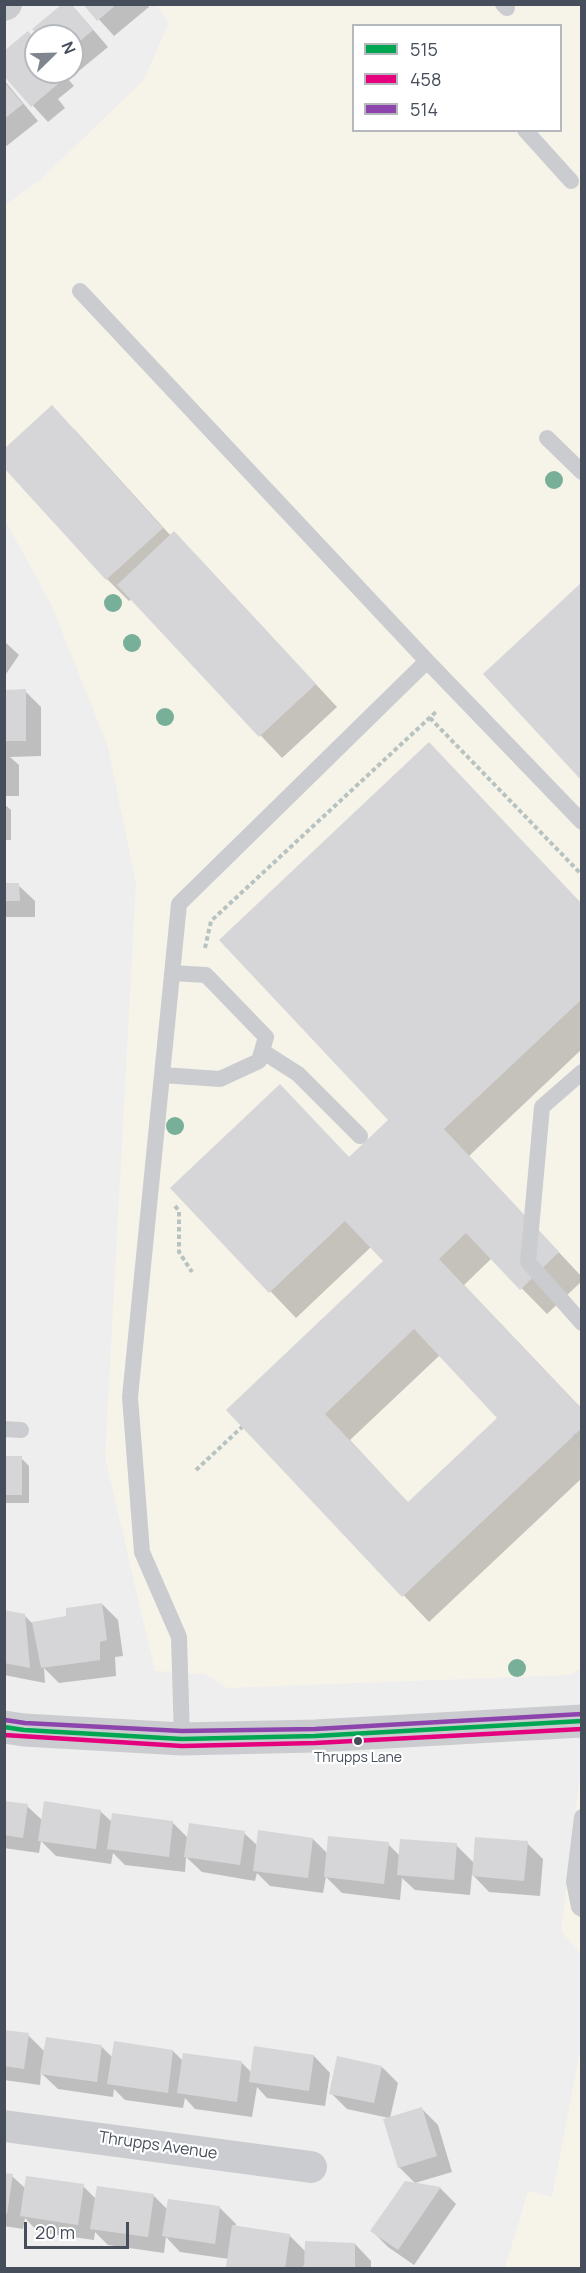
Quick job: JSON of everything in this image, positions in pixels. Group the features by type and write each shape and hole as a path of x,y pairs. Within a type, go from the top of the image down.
{"street":[{"path":"4,1727 182,1739 315,1736 582,1721"},
{"name":"Thrupps Avenue","path":"4,2126 311,2167"}],"lane":[{"path":"527,132 571,181"},
{"path":"80,291 427,661 582,822"},
{"path":"547,438 582,472"},
{"path":"182,1739 179,1637 142,1552 130,1397 179,904 427,661"},
{"path":"162,1075 220,1079 259,1061 266,1037 206,975 172,973"},
{"path":"262,1051 298,1074 360,1136"},
{"path":"582,1072 542,1107 528,1262 582,1323"},
{"path":"582,1817 574,1882 579,1906 582,1909"}],"path":[{"path":"200,975 211,921 457,692"},
{"path":"430,718 582,874"},
{"path":"173,1203 179,1211 179,1252 192,1272"},
{"path":"196,1470 242,1427"},
{"path":"574,1435 582,1442"}],"shaded area":[{"path":"157,5 581,5 582,1668 570,1675 227,1688 205,1674 155,1671 105,1457 136,884 108,747 51,604 5,520 4,206 41,179 143,81 169,23"},
{"path":"581,1767 581,1954 561,1931"},
{"path":"581,2046 581,2268 505,2268 528,2191 552,2197"}],"building":[{"path":"83,4 117,4 97,21"},
{"path":"61,5 72,5 93,30 84,38 84,24 38,24"},
{"path":"24,34 24,84 58,84 31,107 4,76 4,51"},
{"path":"4,82 23,104 4,119"},
{"path":"52,405 163,528 106,580 4,468 4,449"},
{"path":"174,531 316,684 259,737 117,585"},
{"path":"582,582 582,781 483,674"},
{"path":"26,689 26,741 4,741 4,690"},
{"path":"429,742 582,904 582,999 444,1129 559,1252 520,1290 466,1233 439,1259 582,1409 582,1428 402,1597 226,1410 383,1261 345,1221 269,1293 170,1188 280,1084 349,1157 388,1120 219,940","holes":["414,1329 497,1418 408,1502 325,1414"]},
{"path":"4,883 19,883 20,901 4,901"},
{"path":"4,1456 22,1456 22,1495 4,1495"},
{"path":"102,1603 107,1640 100,1642 100,1660 41,1668 32,1622 66,1616 66,1608"},
{"path":"4,1610 25,1614 30,1668 4,1663"},
{"path":"4,1801 28,1804 23,1838 4,1835"},
{"path":"44,1801 101,1810 96,1849 38,1841"},
{"path":"112,1813 173,1821 169,1857 107,1849"},
{"path":"189,1823 245,1831 240,1865 184,1857"},
{"path":"258,1830 313,1838 308,1878 253,1871"},
{"path":"328,1836 389,1842 384,1884 324,1877"},
{"path":"475,1837 528,1841 524,1881 472,1876"},
{"path":"400,1839 457,1843 454,1880 397,1875"},
{"path":"4,2030 29,2033 24,2069 4,2066"},
{"path":"46,2037 102,2045 97,2082 40,2074"},
{"path":"114,2041 173,2050 168,2093 107,2084"},
{"path":"254,2046 314,2055 309,2091 249,2082"},
{"path":"183,2053 242,2061 237,2102 177,2093"},
{"path":"337,2056 382,2066 374,2103 329,2094"},
{"path":"422,2107 437,2156 398,2168 383,2119"},
{"path":"4,2173 13,2174 7,2214 4,2213"},
{"path":"26,2176 84,2184 78,2225 20,2216"},
{"path":"405,2181 441,2187 398,2250 370,2231"},
{"path":"97,2186 154,2194 148,2237 90,2229"},
{"path":"168,2199 220,2206 215,2244 162,2236"},
{"path":"232,2225 290,2234 285,2268 226,2267"},
{"path":"305,2241 355,2243 355,2268 304,2268"}],"transit line":[{"name":"514","path":"5,1720 182,1731 315,1729 582,1714"},
{"name":"515","path":"4,1727 182,1739 315,1736 582,1721"},
{"name":"458","path":"4,1735 182,1746 315,1743 582,1729"}],"place":[{"name":"Thrupps Lane","path":"358,1741"}]}
